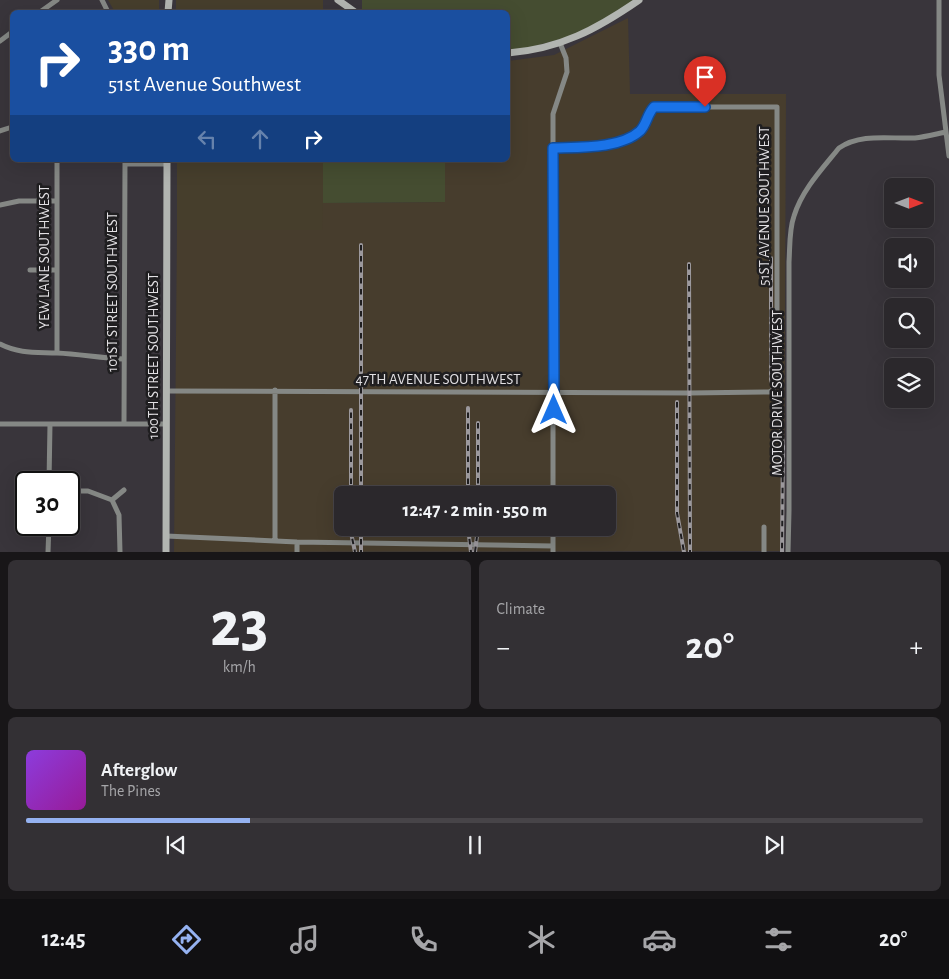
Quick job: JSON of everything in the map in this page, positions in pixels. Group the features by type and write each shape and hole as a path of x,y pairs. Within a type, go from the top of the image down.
{"main road":[{"path":"338,0 352,10"},
{"path":"510,54 535,50 560,43 601,25 639,0"},
{"name":"100TH STREET SOUTHWEST","path":"166,552 168,162"}],"street":[{"path":"43,10 58,0"},
{"path":"939,0 939,75 949,156"},
{"path":"553,486 553,114 567,72 566,58 560,43"},
{"name":"51ST AVENUE SOUTHWEST","path":"553,148 602,145 628,137 640,131 654,107 777,107 777,381 770,392"},
{"name":"MOTOR DRIVE SOUTHWEST","path":"788,552 789,262 790,233 793,217 802,195 839,148 846,143 858,139 916,138 946,132"},
{"name":"YEW LANE SOUTHWEST","path":"57,162 57,353"},
{"path":"125,162 168,162"},
{"name":"101ST STREET SOUTHWEST","path":"124,423 125,162"},
{"path":"0,205 20,201 57,202"},
{"path":"30,270 57,270"},
{"path":"0,344 22,352 57,353 123,360"},
{"path":"275,541 276,390"},
{"name":"47TH AVENUE SOUTHWEST","path":"166,391 770,392"},
{"path":"0,424 166,424"},
{"path":"49,471 50,424"},
{"path":"112,500 124,490"},
{"path":"80,491 88,491 112,500 119,515 120,552"},
{"path":"764,527 764,552"},
{"path":"48,536 48,552"},
{"path":"166,536 297,542 553,549 553,536"},
{"path":"296,552 297,542"}],"shaded area":[{"path":"108,0 159,0 159,10 114,10"},
{"path":"176,0 323,0 323,10 176,10"},
{"path":"628,18 630,94 786,94 784,551 174,552 177,230 322,230 323,203 445,202 445,162 510,162 510,61 554,55"},
{"path":"177,162 323,162 323,230 177,230"}],"green space":[{"path":"362,0 639,0 588,32 510,52 510,10 362,10"},
{"path":"323,162 445,162 445,202 323,203"}],"railway":[{"path":"361,245 361,486"},
{"path":"771,258 771,379 783,445 782,552"},
{"path":"689,264 690,552"},
{"path":"677,402 677,513 684,552"},
{"path":"468,408 468,486"},
{"path":"351,410 351,486"},
{"path":"478,423 478,486"},
{"path":"352,536 355,552"},
{"path":"361,536 361,552"},
{"path":"469,536 471,552"},
{"path":"475,552 477,536"}],"route":[{"path":"554,410 553,148 602,145 634,135 644,126 654,107 705,107"}]}
